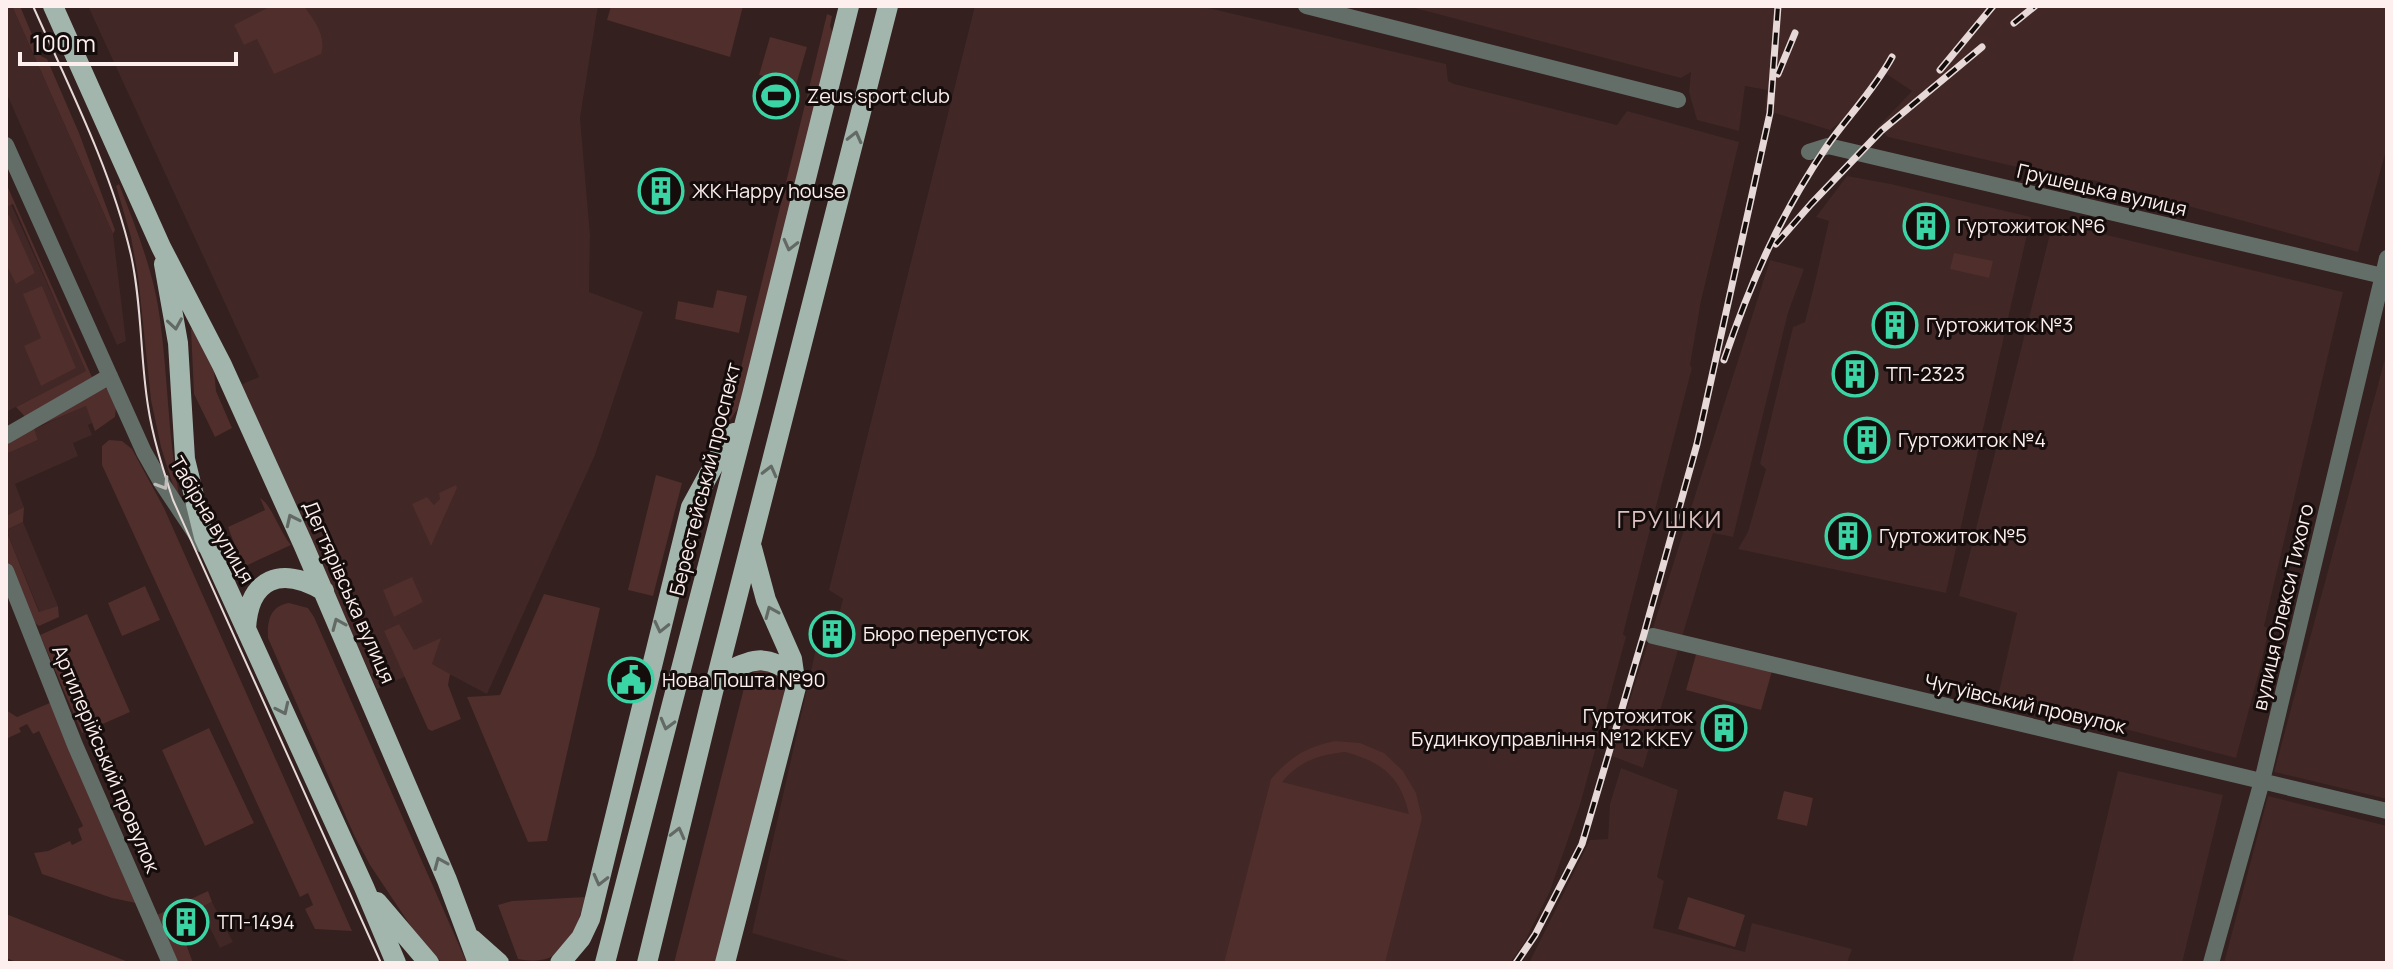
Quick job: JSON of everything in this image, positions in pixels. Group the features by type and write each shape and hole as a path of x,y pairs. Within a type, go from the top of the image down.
{"main road":[{"name":"Дегтярівська вулиця","path":"53,6 161,247 222,365 324,591 478,963"},
{"name":"Берестейський проспект","path":"605,963 849,6"},
{"path":"647,963 888,6"},
{"name":"Дегтярівська вулиця","path":"161,247 178,343 185,459 193,498 215,562"},
{"path":"560,963 581,938 590,919 691,507 728,439 734,433 742,432"},
{"path":"725,963 796,687 792,659 766,600 751,546"},
{"name":"Табірна вулиця","path":"215,562 396,963"},
{"path":"246,629 248,607 254,594 266,584 280,578 294,578 324,591"},
{"path":"717,677 748,661 761,659 771,661 795,675"},
{"path":"364,887 429,963"},
{"path":"469,936 499,963"}],"street":[{"path":"1306,6 1678,100"},
{"name":"Табірна вулиця","path":"6,145 161,482 215,562"},
{"name":"Грушецька вулиця","path":"1809,152 1828,146 2385,277"},
{"name":"вулиця Олекси Тихого","path":"2211,963 2262,781 2385,277 2387,258"},
{"path":"6,436 110,376"},
{"name":"Артилерійський провулок","path":"6,571 75,745 170,963"},
{"name":"Чугуївський провулок","path":"1653,636 2387,811"}],"shaded area":[{"path":"12,6 113,234 126,341 117,345 6,92 6,8"},
{"path":"12,6 20,6 41,56 47,59 79,133 115,230 113,234"},
{"path":"88,6 598,6 580,118 590,235 589,292 643,312 595,455 487,694 432,665 377,689 240,385 259,377"},
{"path":"271,6 304,6 321,35 321,54 274,74 257,39 244,45 234,25"},
{"path":"611,6 743,6 730,57 607,20"},
{"path":"975,6 1200,6 1446,64 1448,81 1454,84 1617,125 1627,111 1739,142 1701,301 1692,368 1623,634 1626,637 1580,805 1550,891 1524,943 1510,963 856,963 752,933 824,613 840,611 843,599 829,590"},
{"path":"1407,6 2387,6 2387,147 2358,252 2092,180 2086,183 1888,137 1878,127 1912,91 1882,71 1852,113 1830,130 1765,110 1767,90 1745,86 1739,131 1697,120 1689,92 1691,72 1681,78"},
{"path":"827,14 832,16 830,26 833,34 740,405 727,425"},
{"path":"770,37 807,47 796,85 759,75"},
{"path":"1847,176 2031,217 1946,593 1738,549 1748,532 1766,469 1760,464 1793,327 1805,322 1815,282 1829,221 1816,217"},
{"path":"6,183 92,377 28,420 16,407 86,371 13,204 6,207"},
{"path":"119,184 144,250 157,302 179,495 176,495 161,447 151,400 138,276 131,237 116,186"},
{"path":"6,193 87,371 6,412"},
{"path":"9,215 35,273 16,284 6,264 6,216"},
{"path":"2053,222 2343,292 2264,626 2269,629 2261,665 2236,758 1998,696 2017,613 1959,596"},
{"path":"1954,253 1993,261 1989,278 1950,269"},
{"path":"1770,260 1804,269 1788,313 1733,537 1713,533 1643,768 1612,756"},
{"path":"42,286 76,368 41,386 24,346 41,338 23,294"},
{"path":"717,290 747,296 739,333 675,319 678,301 713,308"},
{"path":"194,327 214,370 216,391 232,428 215,437 194,394 191,329"},
{"path":"2387,351 2387,799 2274,772"},
{"path":"101,386 109,390 116,408 115,417 95,431 86,406 34,428 38,440 6,454 6,440"},
{"path":"87,405 94,422 88,425 92,435 73,443 78,456 15,484 24,507 6,516 6,454 38,440 34,429"},
{"path":"109,440 122,441 132,449 164,508 352,931 315,929 305,909 313,905 308,893 300,897 102,465 102,446"},
{"path":"656,475 682,483 653,596 628,590"},
{"path":"456,485 431,546 412,504 427,497 434,505 440,499 439,493"},
{"path":"260,498 291,545 239,569 237,551 228,527 265,510"},
{"path":"24,507 23,522 6,530 39,612 58,606 59,617 39,626 24,607 6,557 5,545 6,516"},
{"path":"23,522 58,606 40,613 6,530"},
{"path":"412,577 423,602 394,617 383,590"},
{"path":"145,586 160,620 122,636 108,603"},
{"path":"544,594 600,608 547,841 528,842 467,697 500,695"},
{"path":"289,603 308,608 314,617 467,963 442,963 412,928 354,835 268,638 271,615 278,607"},
{"path":"87,614 130,712 82,733 40,635"},
{"path":"399,624 414,650 441,638 432,664 450,674 448,685 461,719 432,731 428,729 384,631"},
{"path":"1697,651 1772,671 1761,710 1686,690"},
{"path":"761,668 779,673 784,681 784,694 716,963 674,963 744,688 748,676"},
{"path":"52,702 136,903 42,874 34,853 82,840 78,829 83,826 39,731 33,734 27,724 19,728 21,732 8,738 6,710 17,717"},
{"path":"209,728 254,823 205,846 162,750"},
{"path":"1325,743 1360,743 1384,753 1403,771 1416,793 1422,818 1385,963 1224,963 1271,779 1299,754","holes":["1345,752 1388,772 1395,780 1409,814 1282,782 1303,764 1318,757"]},
{"path":"1621,768 1678,790 1657,877 1664,881 1653,928 1745,952 1752,923 1852,949 1847,963 1529,963 1590,840 1608,839 1610,804"},
{"path":"2118,771 2223,795 2182,963 2072,963"},
{"path":"1784,791 1813,798 1807,826 1777,819"},
{"path":"2268,796 2387,826 2387,963 2224,963"},
{"path":"208,891 212,902 177,919 193,963 176,963 157,915"},
{"path":"585,897 573,935 558,953 534,961 518,959 498,905 512,901"},
{"path":"1688,897 1745,915 1735,947 1678,929"},
{"path":"212,902 233,942 220,948 200,908"},
{"path":"6,914 131,963 19,963 6,958"}],"tram line":[{"path":"33,6 88,129 123,223 135,274 150,418 173,500 381,963"}],"railway":[{"path":"1516,963 1535,935 1582,844 1697,444 1770,113 1778,6"},
{"path":"1940,70 1993,6"},
{"path":"2014,23 2035,6"},
{"path":"1778,74 1795,33"},
{"path":"1776,244 1881,131 1982,47"},
{"path":"1724,360 1756,276 1795,197 1827,146 1892,57"}],"place":[{"name":"Zeus sport club","path":"776,96"},
{"name":"ЖК Happy house","path":"661,191"},
{"name":"Гуртожиток №6","path":"1926,226"},
{"name":"Гуртожиток №3","path":"1895,325"},
{"name":"ТП-2323","path":"1855,374"},
{"name":"Гуртожиток №4","path":"1867,440"},
{"name":"Гуртожиток №5","path":"1848,536"},
{"name":"Бюро перепусток","path":"832,634"},
{"name":"Нова Пошта №90","path":"631,680"},
{"name":"Гуртожиток Будинкоуправління №12 ККЕУ","path":"1724,728"},
{"name":"ТП-1494","path":"186,922"}],"district":[{"name":"ГРУШКИ","path":"1670,520"}]}
